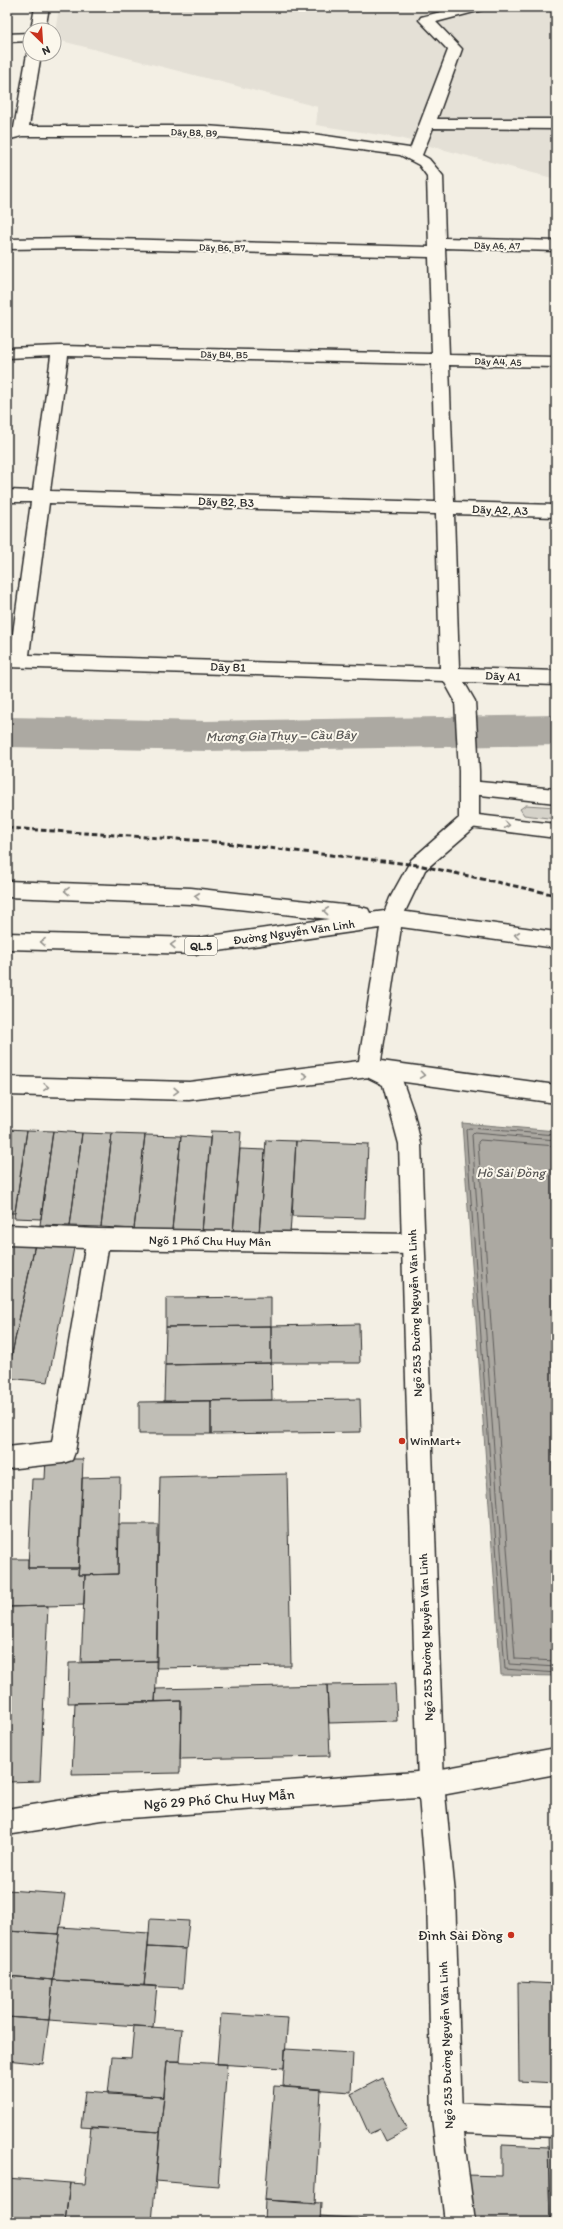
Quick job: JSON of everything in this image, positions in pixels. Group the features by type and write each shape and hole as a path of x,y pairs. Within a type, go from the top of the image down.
{"main road":[{"path":"39,22 42,7"},
{"path":"415,157 455,49 426,20 477,7"},
{"path":"7,38 22,37"},
{"path":"14,133 32,62"},
{"path":"428,123 556,124"},
{"name":"Dãy B8, B9","path":"14,133 205,131 306,138 404,151 424,162 435,176 450,674"},
{"name":"Dãy B6, B7","path":"7,244 75,243 437,248"},
{"name":"Dãy A6, A7","path":"437,248 556,246"},
{"path":"13,661 41,497 60,350"},
{"name":"Dãy B4, B5","path":"7,354 60,350 441,359"},
{"name":"Dãy A4, A5","path":"441,359 556,362"},
{"name":"Dãy B2, B3","path":"7,496 445,508"},
{"name":"Dãy A2, A3","path":"445,508 556,512"},
{"name":"Dãy B1","path":"13,661 450,674"},
{"path":"450,674 465,701 469,779 469,821"},
{"name":"Dãy A1","path":"450,674 556,678"},
{"path":"469,779 556,796"},
{"path":"369,1068 392,918 400,898 418,865 469,821 556,831"},
{"path":"7,889 191,896 392,918"},
{"name":"Đường Nguyễn Văn Linh","path":"7,941 197,946 392,918 556,940"},
{"path":"7,1086 189,1091 369,1068 556,1094"},
{"name":"Ngõ 253 Đường Nguyễn Văn Linh","path":"369,1068 392,1080 403,1114 410,1144 431,1784 441,1894 447,2118 460,2222"},
{"name":"Ngõ 1 Phố Chu Huy Mân","path":"7,1235 98,1239 413,1244"},
{"path":"7,1458 63,1452 98,1239"},
{"name":"Ngõ 29 Phố Chu Huy Mẫn","path":"7,1822 101,1807 431,1784 556,1761"},
{"path":"447,2118 556,2122"}],"shaded area":[{"path":"59,7 556,7 556,179 399,138 316,125 318,107 62,41 62,22 57,22"},
{"path":"526,805 556,807 556,819 524,815 520,809"}],"water":[{"name":"Hồ Sài Đồng","path":"462,1123 556,1131 556,1676 501,1675"}],"building":[{"path":"7,1129 27,1130 15,1213 7,1213"},
{"path":"27,1130 53,1131 41,1219 14,1218"},
{"path":"53,1131 82,1133 70,1226 40,1225"},
{"path":"211,1131 241,1132 233,1233 202,1232"},
{"path":"82,1133 112,1134 101,1227 70,1226"},
{"path":"112,1134 145,1135 134,1229 101,1227"},
{"path":"145,1135 181,1136 172,1230 134,1229"},
{"path":"181,1136 210,1138 202,1232 172,1230"},
{"path":"266,1140 296,1141 290,1235 259,1234"},
{"path":"296,1141 368,1144 365,1218 292,1216"},
{"path":"240,1149 265,1150 259,1234 233,1233"},
{"path":"7,1242 35,1244 7,1378"},
{"path":"35,1244 74,1248 48,1382 7,1378"},
{"path":"271,1297 271,1326 166,1327 166,1298"},
{"path":"359,1324 360,1363 271,1363 271,1326"},
{"path":"271,1326 271,1363 165,1365 166,1327"},
{"path":"271,1363 272,1400 164,1401 165,1365"},
{"path":"360,1399 361,1432 211,1434 211,1401"},
{"path":"211,1401 211,1434 139,1434 139,1402"},
{"path":"46,1459 83,1459 79,1568 28,1568 32,1479 45,1479"},
{"path":"287,1474 291,1666 156,1668 160,1477"},
{"path":"120,1477 118,1574 78,1575 82,1478"},
{"path":"118,1524 158,1524 157,1661 81,1662 85,1575 118,1574"},
{"path":"7,1559 28,1559 28,1568 79,1568 78,1575 85,1575 84,1605 7,1607"},
{"path":"48,1606 40,1781 7,1782 7,1607"},
{"path":"157,1661 155,1702 68,1703 69,1663"},
{"path":"395,1684 397,1721 329,1723 327,1685"},
{"path":"327,1685 330,1756 180,1759 181,1701 155,1702 156,1689"},
{"path":"181,1701 180,1773 72,1775 75,1703"},
{"path":"7,1890 65,1894 59,1934 7,1931"},
{"path":"150,1919 189,1921 186,1949 148,1947"},
{"path":"60,1927 149,1933 144,1986 53,1980"},
{"path":"7,1931 59,1934 53,1980 7,1976"},
{"path":"148,1947 186,1949 183,1988 144,1986"},
{"path":"7,1976 53,1980 49,2020 7,2017"},
{"path":"53,1980 157,1986 153,2027 49,2020"},
{"path":"518,1982 556,1984 556,2083 519,2081"},
{"path":"221,2014 288,2018 284,2068 217,2064"},
{"path":"7,2017 49,2020 43,2064 7,2060"},
{"path":"134,2026 182,2029 179,2061 167,2061 164,2097 108,2094 112,2057 131,2058"},
{"path":"285,2049 353,2053 351,2092 283,2087"},
{"path":"167,2061 227,2064 218,2186 156,2181"},
{"path":"382,2078 407,2130 386,2141 380,2129 369,2134 351,2094"},
{"path":"274,2086 321,2089 315,2204 265,2200"},
{"path":"85,2091 164,2097 160,2132 81,2127"},
{"path":"91,2127 160,2132 152,2222 65,2222 70,2183 85,2184"},
{"path":"548,2131 556,2131 556,2222 550,2222"},
{"path":"502,2145 548,2147 550,2222 466,2222 466,2175 502,2176"},
{"path":"7,2178 70,2183 65,2222 7,2221"},
{"path":"265,2200 321,2203 320,2222 264,2222"},
{"path":"320,2216 366,2219 366,2222 320,2222"}],"waterway":[{"name":"Mương Gia Thụy – Cầu Bây","path":"7,732 207,736 556,730"}],"railway":[{"path":"7,828 207,841 418,865 556,895"}],"place":[{"name":"WinMart+","path":"402,1441"},
{"name":"Đình Sài Đồng","path":"511,1935"}]}
